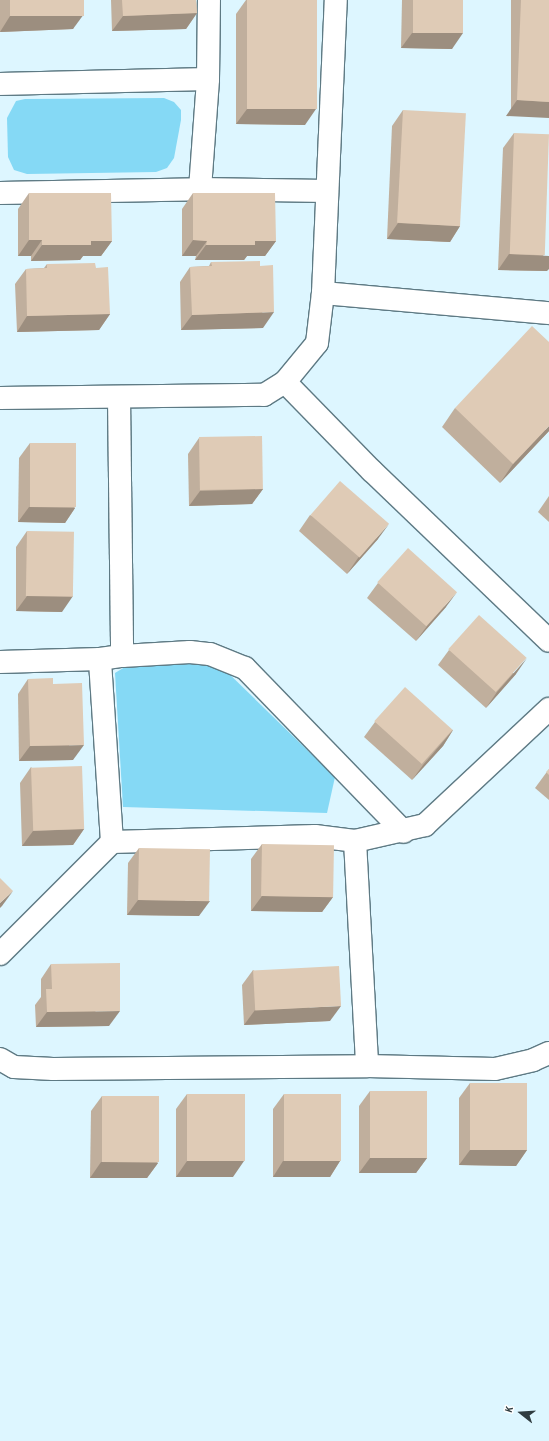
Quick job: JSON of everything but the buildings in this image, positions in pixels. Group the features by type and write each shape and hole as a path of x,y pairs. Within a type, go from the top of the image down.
{"street":[{"path":"200,189 208,78 209,0"},
{"path":"0,398 264,395 285,382 317,343 323,293 336,0"},
{"path":"0,84 208,78"},
{"path":"0,193 200,189 327,191"},
{"path":"323,293 549,313"},
{"path":"285,382 372,471 549,641"},
{"path":"119,397 122,656"},
{"path":"0,662 100,659 122,656 190,652 210,654 245,668 404,832"},
{"path":"100,659 112,842"},
{"path":"0,954 112,842 315,836 355,841 404,832 425,825 443,811 549,709"},
{"path":"355,841 367,1066"},
{"path":"0,1060 14,1067 53,1069 367,1066 495,1069 533,1060 549,1052"}],"shaded area":[{"path":"164,98 174,102 181,110 181,120 174,158 167,168 156,172 27,174 14,170 8,157 7,118 16,101 25,99"},
{"path":"198,661 221,666 335,777 327,813 123,807 115,673 133,662"}]}
